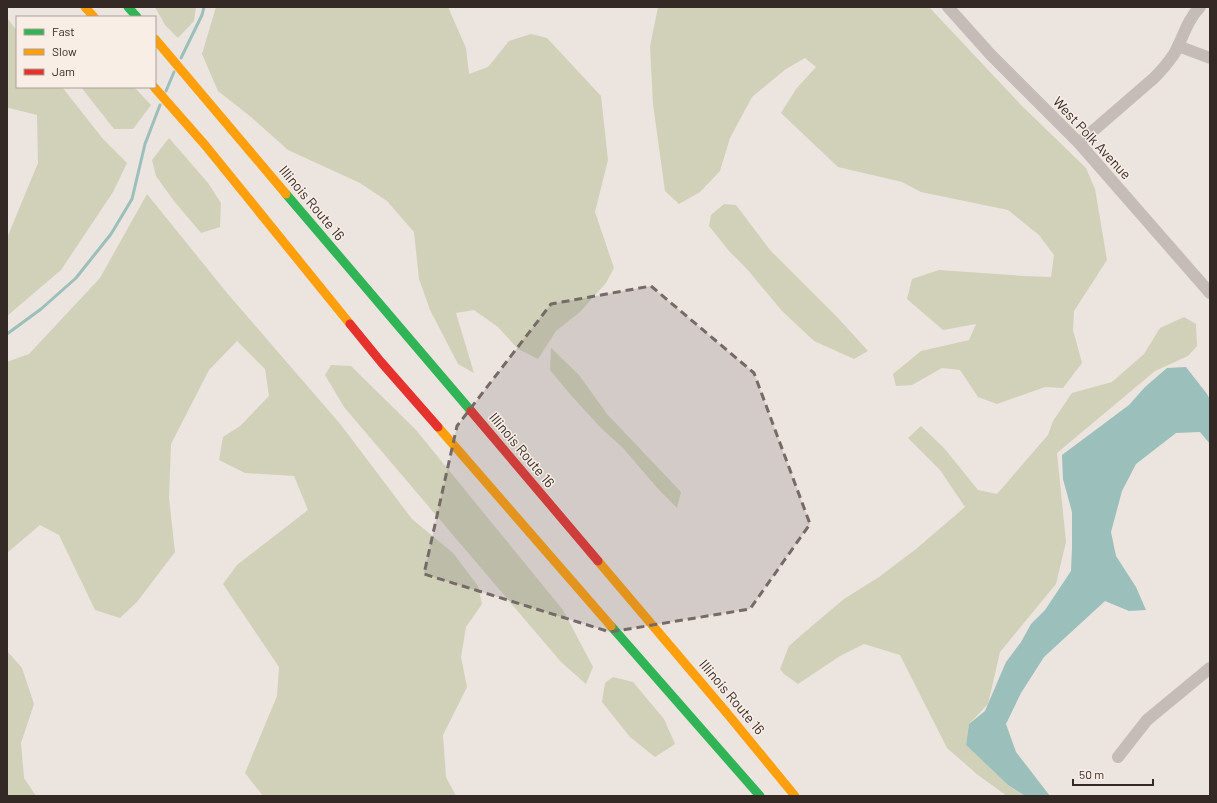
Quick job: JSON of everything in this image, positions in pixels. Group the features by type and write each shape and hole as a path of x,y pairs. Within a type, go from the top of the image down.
{"main road":[{"path":"85,7 93,16"},
{"path":"128,7 136,16"},
{"name":"Illinois Route 16","path":"156,40 726,712 795,796"},
{"path":"155,88 205,145 381,362 760,796"}],"street":[{"name":"West Polk Avenue","path":"948,7 991,55 1079,143 1210,293"},
{"path":"1079,143 1165,67 1178,46 1188,23 1200,7"},
{"path":"1178,46 1210,58"},
{"path":"1118,757 1147,720 1210,668"}],"highlighted area":[{"path":"651,286 754,373 810,524 750,609 610,632 424,574 457,426 551,304"}],"green space":[{"path":"155,7 196,7 194,21 178,38 165,25"},
{"path":"216,7 448,7 466,48 469,74 488,67 509,41 531,34 547,38 601,96 608,160 595,212 614,268 606,283 580,312 556,331 538,359 518,349 498,327 474,310 456,313 474,373 458,364 430,310 419,279 414,232 387,201 360,183 288,150 251,117 218,91 202,54"},
{"path":"658,7 929,7 1021,105 1086,168 1095,189 1107,260 1074,311 1073,330 1082,363 1063,388 1045,387 997,404 978,397 960,370 942,368 912,385 896,386 893,374 921,351 969,340 976,324 943,330 907,299 912,279 939,270 1051,277 1054,255 1039,235 1008,210 921,192 902,182 838,167 781,113 796,89 816,67 805,58 786,69 752,97 730,138 720,171 700,192 679,204 665,191 653,104 650,47"},
{"path":"7,18 16,30 16,88 63,88 103,139 127,163 113,192 61,270 7,316 7,238 38,163 37,115 7,108"},
{"path":"82,88 135,88 151,105 133,129 114,129"},
{"path":"169,138 208,183 221,203 220,227 201,233 174,201 156,176 152,160"},
{"path":"147,194 227,293 341,425 412,519 453,553 478,586 482,604 466,627 461,657 467,687 443,735 446,777 456,796 263,796 245,773 277,696 279,667 223,584 237,565 308,510 294,476 245,473 219,460 223,437 240,426 269,396 265,369 237,341 209,370 171,444 169,498 175,552 137,602 120,618 95,610 59,535 40,525 7,553 7,362 29,354 100,278"},
{"path":"724,204 736,205 770,250 838,318 868,351 854,359 814,341 782,311 709,226 711,215"},
{"path":"1184,317 1196,324 1197,346 1188,356 1155,371 1057,453 1066,542 1056,584 1000,652 988,704 969,724 966,745 1008,785 1024,796 1007,796 978,775 947,748 900,655 864,644 840,656 798,684 784,674 780,669 789,646 844,599 879,577 916,549 965,507 940,470 908,438 921,426 944,448 978,490 997,494 1048,435 1053,421 1072,393 1112,382 1144,354 1160,328"},
{"path":"551,348 579,375 607,414 681,492 677,508 659,490 623,448 601,428 550,370"},
{"path":"331,365 351,366 416,430 563,610 593,667 586,684 561,662 344,407 325,375"},
{"path":"7,651 22,668 34,704 21,743 24,778 36,796 7,796"},
{"path":"613,677 633,682 664,719 675,744 655,757 630,737 602,702 605,683"}],"water":[{"path":"1186,367 1210,400 1210,444 1200,432 1176,433 1136,464 1122,491 1111,532 1116,556 1136,587 1146,610 1129,611 1105,601 1044,657 1021,693 1006,724 1016,752 1050,796 1025,796 1008,785 966,745 969,724 985,711 1006,662 1021,642 1031,624 1045,610 1071,571 1072,512 1063,479 1062,455 1129,405 1145,387 1167,368"}],"waterway":[{"path":"181,58 202,15 204,7"},
{"path":"166,91 174,72"},
{"path":"7,334 41,309 76,278 111,234 132,199 145,144 160,105"}],"traffic: fast":[{"path":"128,7 136,16"},
{"path":"286,194 471,411"},
{"path":"611,626 760,796"}],"traffic: slow":[{"path":"85,7 93,16"},
{"path":"156,40 286,194"},
{"path":"155,88 205,145 350,324"},
{"path":"438,427 611,626"},
{"path":"598,561 795,796"}],"traffic: jam":[{"path":"350,324 438,427"},
{"path":"471,411 598,561"}]}
